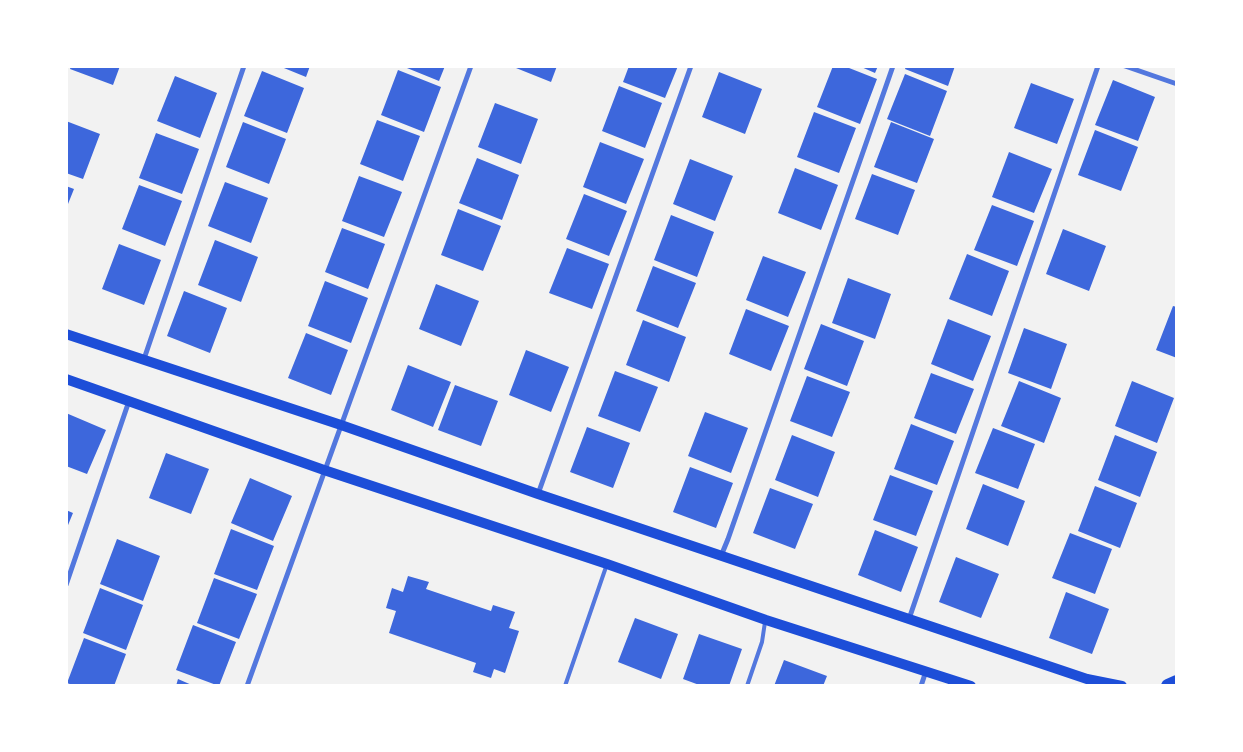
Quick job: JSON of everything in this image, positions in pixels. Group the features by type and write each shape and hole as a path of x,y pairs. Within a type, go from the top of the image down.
{"highway":[{"path":"1168,686 1177,682"}],"main road":[{"path":"66,334 342,425 538,494 1087,679 1122,686"},
{"path":"66,379 324,470 607,564 766,620 971,686"}],"street":[{"path":"144,359 244,66"},
{"path":"247,686 471,66"},
{"path":"538,494 691,66"},
{"path":"721,556 893,66"},
{"path":"909,619 1098,66"},
{"path":"1125,66 1177,84"},
{"path":"66,585 130,401"},
{"path":"921,686 926,671"}],"lane":[{"path":"565,686 607,564"},
{"path":"747,686 762,642 766,620"}],"building":[{"path":"71,66 120,66 113,85 70,69"},
{"path":"279,66 310,66 306,77"},
{"path":"402,66 445,66 439,81"},
{"path":"511,66 557,66 551,82"},
{"path":"629,66 678,66 665,98 623,82"},
{"path":"833,66 844,66 877,79 860,124 817,107"},
{"path":"859,66 878,66 875,73"},
{"path":"906,66 955,66 948,86 905,69"},
{"path":"398,70 441,87 424,132 381,115"},
{"path":"262,71 304,88 287,133 244,116"},
{"path":"719,72 762,89 745,134 702,117"},
{"path":"905,74 947,91 930,136 887,119"},
{"path":"175,76 217,93 200,138 157,121"},
{"path":"1113,80 1155,97 1138,141 1095,125"},
{"path":"1031,83 1074,99 1057,144 1014,128"},
{"path":"619,86 662,103 645,148 602,131"},
{"path":"495,103 538,119 521,164 478,147"},
{"path":"814,112 856,128 839,173 797,157"},
{"path":"377,120 420,136 403,181 360,164"},
{"path":"66,121 100,134 83,179 66,173"},
{"path":"243,122 286,139 269,184 226,167"},
{"path":"891,122 934,139 917,183 874,167"},
{"path":"1095,130 1138,147 1121,191 1078,175"},
{"path":"156,133 199,149 182,194 139,178"},
{"path":"600,142 644,159 626,204 583,187"},
{"path":"1009,152 1052,169 1034,213 992,197"},
{"path":"477,158 519,175 502,220 459,203"},
{"path":"690,159 733,176 715,221 673,204"},
{"path":"795,168 838,185 821,230 778,213"},
{"path":"872,174 915,190 898,235 855,219"},
{"path":"359,176 402,192 384,237 342,221"},
{"path":"225,182 268,198 251,243 208,226"},
{"path":"139,185 182,201 165,246 122,229"},
{"path":"66,186 74,189 66,209"},
{"path":"584,194 627,211 609,256 566,239"},
{"path":"992,205 1034,221 1017,266 974,250"},
{"path":"458,209 501,226 483,271 441,255"},
{"path":"671,215 714,232 697,277 654,260"},
{"path":"342,228 385,244 368,289 325,272"},
{"path":"1063,229 1106,246 1089,291 1046,274"},
{"path":"215,240 258,257 241,302 198,285"},
{"path":"119,244 161,260 144,305 102,289"},
{"path":"567,248 609,264 592,309 549,293"},
{"path":"967,254 1009,271 992,316 949,299"},
{"path":"763,256 806,272 788,317 746,300"},
{"path":"653,266 696,283 678,328 636,311"},
{"path":"848,278 891,294 875,339 832,323"},
{"path":"325,281 368,298 351,343 308,326"},
{"path":"436,284 479,301 461,346 419,329"},
{"path":"184,291 227,308 210,353 167,336"},
{"path":"1173,306 1177,307 1177,358 1156,350"},
{"path":"746,309 789,326 771,371 729,354"},
{"path":"948,319 991,336 973,381 931,364"},
{"path":"643,320 686,337 669,382 626,365"},
{"path":"821,324 864,341 847,386 804,369"},
{"path":"1024,328 1067,344 1051,389 1008,373"},
{"path":"306,333 348,350 331,395 288,378"},
{"path":"526,350 569,367 551,412 509,395"},
{"path":"408,365 451,382 433,427 391,410"},
{"path":"615,371 658,387 640,432 598,416"},
{"path":"931,373 974,389 956,434 914,418"},
{"path":"807,376 850,392 832,437 790,421"},
{"path":"1019,381 1061,398 1044,443 1001,426"},
{"path":"1132,381 1174,398 1157,443 1115,426"},
{"path":"455,385 498,401 481,446 438,430"},
{"path":"705,412 748,428 731,473 688,456"},
{"path":"66,413 106,430 87,474 66,466"},
{"path":"911,424 954,441 937,485 894,469"},
{"path":"587,427 630,443 613,488 570,472"},
{"path":"993,428 1035,444 1018,489 975,473"},
{"path":"792,435 835,452 818,497 775,480"},
{"path":"1115,435 1157,452 1140,497 1098,480"},
{"path":"166,453 209,469 191,514 149,498"},
{"path":"690,467 733,483 716,528 673,512"},
{"path":"890,475 933,491 916,536 873,520"},
{"path":"250,478 292,496 273,541 231,523"},
{"path":"983,484 1025,501 1008,546 966,529"},
{"path":"1095,486 1137,503 1120,548 1078,531"},
{"path":"770,488 813,504 795,549 753,533"},
{"path":"66,510 73,513 66,530"},
{"path":"231,529 274,546 257,590 214,574"},
{"path":"875,530 918,547 901,592 858,575"},
{"path":"1070,533 1112,549 1095,594 1052,578"},
{"path":"117,539 160,556 143,601 100,584"},
{"path":"956,557 999,574 981,618 939,602"},
{"path":"408,576 429,582 426,589 491,611 493,605 515,612 509,628 519,631 505,673 494,669 491,678 473,672 476,663 389,633 396,611 386,608 392,588 403,592"},
{"path":"214,578 257,594 239,639 197,623"},
{"path":"100,588 143,605 126,650 83,633"},
{"path":"1066,592 1109,609 1092,654 1049,638"},
{"path":"635,618 678,634 661,679 618,662"},
{"path":"193,625 236,642 219,686 176,670"},
{"path":"699,634 742,649 729,686 702,686 683,679"},
{"path":"84,638 126,654 114,686 75,686 67,683"},
{"path":"784,660 827,676 823,686 774,686"},
{"path":"178,679 194,686 176,686"}]}
